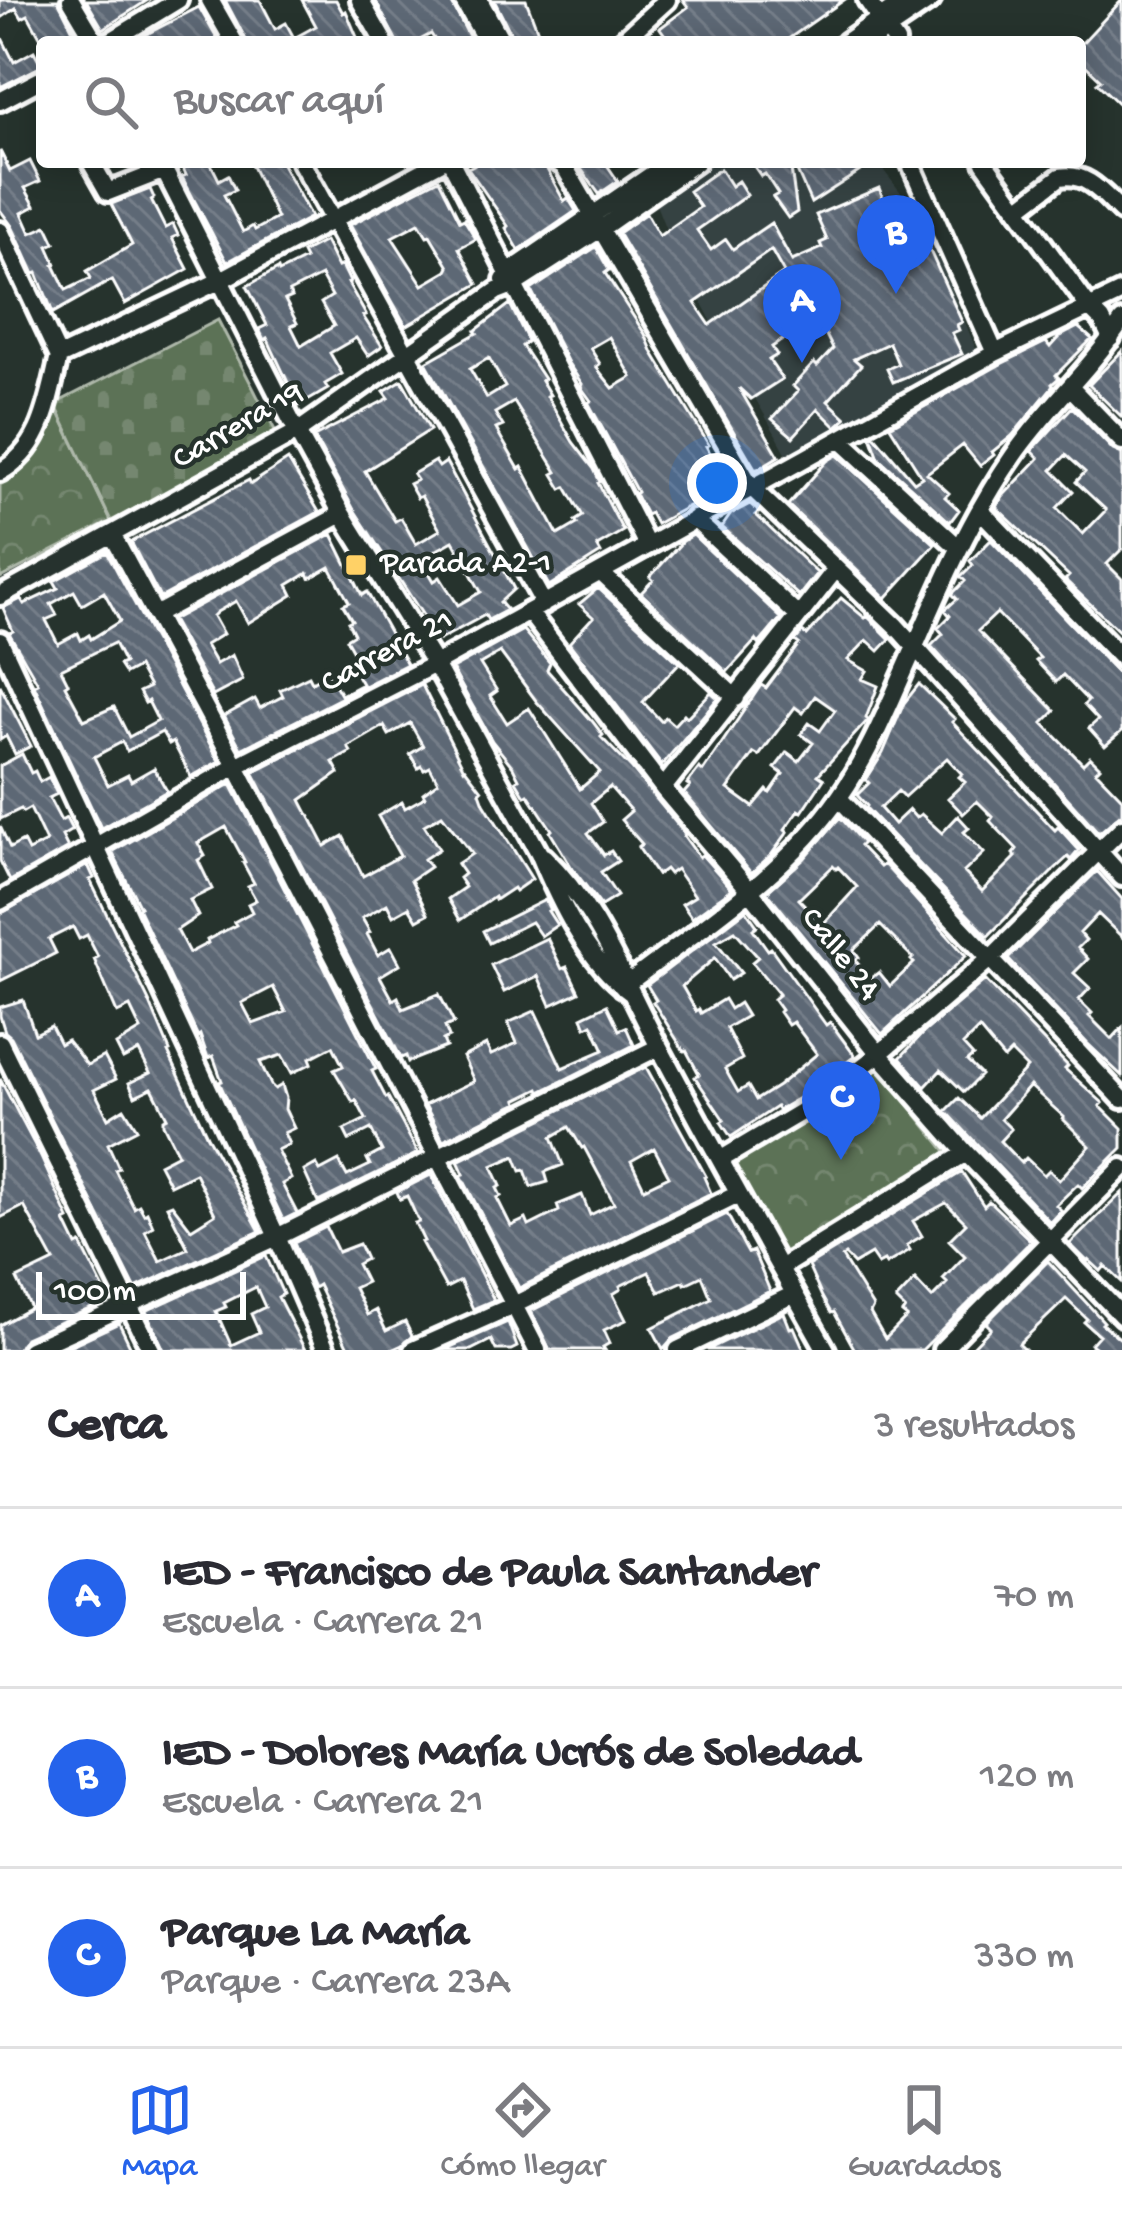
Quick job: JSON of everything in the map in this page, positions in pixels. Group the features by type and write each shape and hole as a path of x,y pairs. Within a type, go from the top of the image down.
{"street":[{"path":"71,0 93,36"},
{"path":"119,36 178,0"},
{"path":"210,0 230,36"},
{"path":"360,0 381,36"},
{"path":"463,0 484,36"},
{"path":"479,0 499,36"},
{"path":"633,36 667,0"},
{"path":"866,0 888,30"},
{"path":"888,30 931,0"},
{"path":"888,30 900,2"},
{"path":"0,101 36,82"},
{"path":"94,168 108,192 158,168"},
{"path":"163,168 342,514 435,664 583,938 605,971 626,988 826,1350"},
{"name":"Calle 24","path":"304,168 537,608 663,788 966,1153 1122,1316"},
{"path":"59,357 219,281 429,168"},
{"path":"454,168 507,282 647,544"},
{"path":"565,168 752,488 896,626 1122,878"},
{"name":"Carrera 19","path":"598,221 663,168"},
{"name":"Carrera 19","path":"0,596 297,432 507,282 686,168"},
{"path":"913,168 995,353"},
{"path":"988,168 1111,338"},
{"path":"1018,209 1068,175 1089,181 1122,212"},
{"path":"0,231 59,357 43,422 28,450 0,472"},
{"name":"Carrera 21","path":"0,901 236,766 435,664 995,353 1122,292"},
{"path":"626,988 750,891 839,798 877,734 958,547 1014,454 1122,321"},
{"path":"1071,388 1122,442"},
{"path":"842,440 958,547"},
{"path":"981,511 1122,658"},
{"path":"155,615 342,514"},
{"path":"694,519 797,616"},
{"path":"112,534 537,1350"},
{"path":"663,788 836,569"},
{"path":"601,573 736,698"},
{"path":"0,641 326,1350"},
{"path":"839,798 1122,1099"},
{"path":"720,1160 811,1106 880,1054 991,958 1122,828"},
{"path":"0,1043 151,1350"},
{"path":"30,1350 277,1238 658,1046"},
{"path":"780,1268 966,1153"},
{"path":"942,1350 1122,1168"},
{"path":"412,1350 738,1194"},
{"path":"678,1350 794,1294"}],"shaded area":[{"path":"703,168 882,168 924,222 978,354 788,456 675,252 655,202"}],"green space":[{"path":"218,320 277,434 111,521 55,404"},
{"path":"55,404 111,521 0,578 0,485 36,450"},
{"path":"878,1067 950,1156 784,1258 733,1164"}],"building":[{"path":"0,0 58,0 76,36 40,36 28,15 22,18 16,8 0,19"},
{"path":"86,0 148,0 103,29"},
{"path":"225,0 260,0 275,29 286,23 293,36 244,36"},
{"path":"302,0 336,0 356,36 298,36 316,26"},
{"path":"375,0 450,0 469,36 431,34 394,36"},
{"path":"494,0 526,0 540,36 512,36"},
{"path":"683,0 844,0 793,36 666,36 660,28 688,7"},
{"path":"1122,0 1122,107 1086,66 1086,39"},
{"path":"199,7 216,36 146,36"},
{"path":"0,34 14,62 34,51 36,69 0,87"},
{"path":"0,151 10,171 30,161 40,181 25,188 35,206 22,213 31,233 47,226 55,243 48,246 66,290 91,278 87,271 132,245 111,204 150,189 165,228 173,224 178,235 172,238 188,269 125,304 112,280 53,313 37,273 0,210"},
{"path":"183,168 213,168 219,180 228,175 235,190 224,195 243,232 277,218 253,168 284,168 311,217 227,262 182,177 186,175"},
{"path":"468,168 546,168 564,201 568,198 576,211 519,250"},
{"path":"580,168 609,168 618,181 599,194"},
{"path":"755,168 791,168 797,212 788,218 773,197 778,194 765,174 761,176"},
{"path":"796,168 865,168 811,203"},
{"path":"720,169 731,186 738,181 747,195 697,230 711,250 726,239 733,249 771,223 792,261 822,248 820,243 827,240 816,215 879,188 889,213 900,209 911,236 921,231 962,322 952,333 962,354 893,382 887,369 898,364 889,343 854,359 861,365 828,401 846,418 836,427 818,409 793,437 772,419 798,391 793,386 833,349 817,317 772,347 777,355 769,360 782,379 751,399 739,388 779,456 756,470 618,233 646,213 659,236 700,207 689,191","holes":["771,250 784,273 710,325 695,303"]},
{"path":"439,179 460,221 464,219 476,239 459,248 478,284 406,326 350,225","holes":["419,223 449,267 423,285 392,237"]},
{"path":"325,241 382,346 368,356 356,338 330,353 342,374 325,384 328,389 299,406 259,329 267,325 247,286 305,259 302,253","holes":["321,276 332,296 321,303 334,326 301,346 291,326 297,323 285,300 292,297 289,292"]},
{"path":"596,247 609,270 605,273 645,334 728,484 656,524 650,513 646,515 531,290","holes":["609,337 632,377 613,388 596,367 600,364 590,348"]},
{"path":"510,304 528,341 522,346 544,379 547,396 573,442 594,469 623,531 597,546 601,553 549,586 426,362","holes":["489,358 505,387 487,398 470,369","514,402 557,472 553,474 562,489 566,487 583,516 558,535 496,429 503,426 495,413"]},
{"path":"1078,327 1092,339 1056,375 1059,378 1053,386 994,455 980,466 963,445 927,473 959,510 950,522 879,458 874,435 914,482 922,477 890,426 1001,364 1046,342 1050,347"},
{"path":"1122,351 1122,417 1089,385"},
{"path":"402,380 430,430 365,471 395,521 401,518 416,544 440,530 409,484 417,480 413,474 435,461 439,467 446,462 514,589 500,602 507,610 488,620 485,615 439,640 353,508 314,437 389,398 384,391","holes":["453,541 481,592 458,605 440,577 434,581 421,559"]},
{"path":"1072,407 1122,454 1122,549 1107,564 1122,579 1122,634 996,507 1039,458 1032,451","holes":["1066,455 1085,472 1076,482 1106,510 1083,534 1057,508 1073,491 1052,470"]},
{"path":"837,455 935,544 886,598 788,505"},
{"path":"288,460 319,512 160,598 131,542 249,480 251,484"},
{"path":"750,504 817,573 799,596 722,527 731,514"},
{"path":"332,534 362,595 367,592 407,664 241,749 224,716 255,699 260,708 283,696 280,690 309,676 312,682 328,672 341,695 362,684 348,659 355,655 346,639 354,634 343,605 349,602 330,567 288,585 293,595 248,623 236,601 217,612 213,616 223,634 205,645 216,664 232,655 243,680 213,696 172,620"},
{"path":"693,535 781,618 727,672 641,593 653,580 650,577"},
{"path":"991,540 1122,678 1122,731 1105,746 1089,728 1098,720 1084,705 1088,701 1063,675 1056,682 997,613 978,631 1055,711 1043,723 1083,764 1090,757 1100,767 1096,771 1122,798 1122,813 1099,833 931,646 943,634 938,628 950,616 945,610 957,599 952,594 965,581 961,577 973,565 970,561"},
{"path":"107,552 219,761 191,777 173,742 169,744 162,732 127,751 122,742 94,757 108,785 128,775 131,781 154,768 167,791 101,828 34,685 38,683 9,633 13,631 3,608 58,588 54,581","holes":["74,591 82,605 104,592 120,621 91,639 89,635 81,640 78,633 58,644 46,620 57,615 51,604","114,643 125,674 138,667 149,687 139,692 158,721 129,737 114,707 84,720 61,669"]},
{"path":"598,588 679,663 643,702 661,721 665,717 674,725 711,692 718,698 662,765 569,643 593,617 579,604"},
{"path":"841,598 890,639 879,651 867,640 848,660 867,671 862,679 878,686 868,720 818,775 824,779 802,812 785,829 788,832 772,854 751,873 684,793 761,685 766,688 799,644 795,641 802,632 807,635","holes":["815,696 835,710 820,731 809,723 801,734 813,743 799,761 787,752 775,768 783,774 753,807 728,789 795,707 803,713"]},
{"path":"523,630 550,663 547,670 601,737 632,769 699,857 732,889 692,918 682,904 695,896 676,869 657,875 638,847 642,844 621,820 631,811 610,787 591,803 603,822 588,833 604,855 611,851 618,861 601,872 617,896 601,906 528,794 525,796 513,767 492,741 452,669","holes":["500,652 600,772 580,789 529,708 507,723 490,696 497,691 480,664"]},
{"path":"919,684 1079,850 988,936 857,795 869,783 866,780 904,703","holes":["947,758 962,774 959,777 965,782 948,798 963,814 977,801 1017,849 1016,857 982,891 964,872 984,853 964,832 969,828 958,816 942,833 921,814 916,818 909,810 894,824 880,808 898,791 904,797"]},
{"path":"0,685 31,746 15,754 6,736 0,740"},
{"path":"422,685 464,769 482,790 484,803 532,879 460,920 448,899 465,887 457,864 472,854 442,815 424,825 439,849 424,859 430,867 411,880 428,914 417,920 409,907 393,916 387,904 362,918 378,955 391,947 400,964 380,976 393,1000 398,997 403,1009 439,994 454,1023 445,1027 446,1047 408,1062 406,1056 401,1058 253,772","holes":["410,723 423,746 410,754 418,768 430,767 438,782 423,793 425,797 405,808 402,802 378,816 400,856 363,876 343,836 325,846 301,800 339,773 333,762 351,752 348,747 384,726 389,735"]},
{"path":"22,754 40,782 49,777 57,794 49,798 61,821 66,818 72,830 62,836 68,848 10,881 0,861 0,826 10,848 23,841 28,851 46,842 30,808 0,819 0,766"},
{"path":"231,784 376,1069 372,1071 418,1153 318,1202 304,1171 316,1164 320,1171 339,1161 347,1176 370,1165 367,1159 382,1151 371,1129 349,1140 344,1130 366,1119 334,1070 343,1066 333,1046 292,1073 282,1055 260,1062 271,1085 275,1089 282,1085 294,1128 284,1133 289,1144 277,1150 291,1179 282,1184 297,1213 283,1220 219,1082 213,1056 208,1058 112,852","holes":["226,827 254,883 248,886 256,900 248,904 252,912 236,925 189,953 177,930 198,916 190,900 212,889 198,860 205,856 198,843","273,987 286,1012 253,1024 242,1003"]},
{"path":"840,817 863,843 860,846 880,867 884,864 966,956 882,1034 767,892","holes":["833,866 857,887 823,924 799,899","880,925 914,963 890,986 879,972 870,979 855,960 859,957 854,950"]},
{"path":"88,865 94,878 90,880 207,1136 260,1231 135,1288 0,1016 0,1007 23,1000 35,1034 51,1026 60,1044 67,1040 87,1065 104,1056 116,1079 94,1090 108,1118 124,1108 137,1129 108,1144 119,1168 115,1170 134,1208 139,1205 147,1212 153,1226 145,1231 160,1261 188,1248 167,1206 172,1204 191,1229 215,1214 195,1173 170,1185 159,1164 178,1154 163,1124 167,1117 152,1088 135,1096 129,1083 150,1073 139,1051 123,1059 116,1045 141,1030 130,1007 117,1013 87,935 79,939 73,927 49,939 56,953 0,981 0,914"},
{"path":"1097,871 1122,899 1122,937 1098,914 1080,933 1086,940 1078,948 1088,959 1074,973 1090,988 1079,1000 1092,1013 1089,1016 1112,1039 1122,1028 1122,1076 1008,959"},
{"path":"545,900 557,925 541,936 531,922 489,943 483,931"},
{"path":"746,910 768,950 855,1056 804,1095 731,1137 647,985","holes":["735,931 758,957 752,962 779,994 773,999 779,1012 788,1025 793,1022 817,1054 756,1100 748,1086 738,1092 725,1069 742,1059 726,1028 747,1016 739,1003 730,1009 724,999 701,1013 682,986 715,958 730,980 741,973 716,942"]},
{"path":"547,938 579,992 551,1005 538,976 504,992 491,965"},
{"path":"985,980 1068,1066 1065,1069 1103,1103 1100,1106 1122,1128 1122,1148 1082,1188 1078,1184 1056,1205 1061,1210 1050,1222 946,1111 959,1098 980,1118 1027,1068 1011,1052 1004,1059 979,1029 963,1045 973,1056 967,1061 981,1075 964,1092 941,1070 925,1087 900,1058","holes":["1030,1086 1090,1146 1059,1180 1049,1170 1044,1175 1026,1158 1021,1163 1000,1141 1011,1129 1001,1119"]},
{"path":"607,1005 619,1030 626,1027 634,1045 443,1140 425,1105 474,1081 463,1057 486,1045 491,1055 517,1043 508,1023 535,1011 562,1068 604,1050 592,1024 586,1027 582,1017"},
{"path":"646,1067 711,1193 519,1288 458,1161","holes":["569,1127 614,1203 590,1215 582,1195 557,1205 559,1211 529,1226 526,1219 511,1226 497,1198 501,1186 492,1166 515,1156 531,1187 548,1182 545,1172 563,1165 552,1137","654,1148 669,1176 644,1188 631,1161"]},
{"path":"0,1079 39,1153 77,1246 81,1244 109,1300 25,1338 17,1350 0,1350 0,1325 31,1308 17,1279 54,1261 24,1206 0,1218"},
{"path":"962,1172 984,1206 989,1201 1031,1241 922,1350 855,1350 808,1266","holes":["946,1203 966,1223 949,1240 965,1256 943,1279 947,1283 932,1298 915,1280 896,1300 907,1317 885,1339 870,1313 873,1307 842,1257 854,1264 871,1254 878,1264 886,1264 910,1250 907,1245 922,1236 913,1221"]},
{"path":"431,1175 494,1300 473,1309 460,1281 446,1288 421,1242 415,1223 419,1222 407,1196 400,1199 397,1192"},
{"path":"1122,1193 1122,1282 1105,1266 1101,1271 1087,1261 1070,1244"},
{"path":"727,1214 748,1253 753,1251 770,1291 672,1339 663,1349 652,1328 711,1298 702,1276 659,1292 649,1272 613,1294 626,1320 604,1330 610,1343 605,1350 550,1350 531,1311"},
{"path":"326,1227 338,1252 359,1244 366,1259 357,1264 366,1282 354,1288 367,1315 376,1310 386,1331 405,1322 412,1336 402,1345 391,1350 349,1350 318,1285 313,1288 294,1243"},
{"path":"266,1256 283,1294 278,1297 305,1350 164,1350 146,1311","holes":["256,1287 265,1307 251,1314 259,1332 231,1345 216,1311"]},
{"path":"1048,1261 1102,1324 1122,1340 1122,1350 1099,1350 1091,1344 1099,1335 1066,1299 1019,1344 1025,1350 970,1350 991,1328 986,1323"},
{"path":"784,1313 804,1350 707,1350"},
{"path":"508,1322 517,1347 511,1350 496,1350 491,1340 471,1350 444,1350"},
{"path":"119,1323 132,1350 61,1350"}],"place":[{"name":"IED - Dolores María Ucrós de Soledad","path":"896,294"},
{"name":"IED - Francisco de Paula Santander","path":"802,363"},
{"name":"Parada A2-1","path":"356,565"},
{"name":"Parque La María","path":"841,1160"}]}
